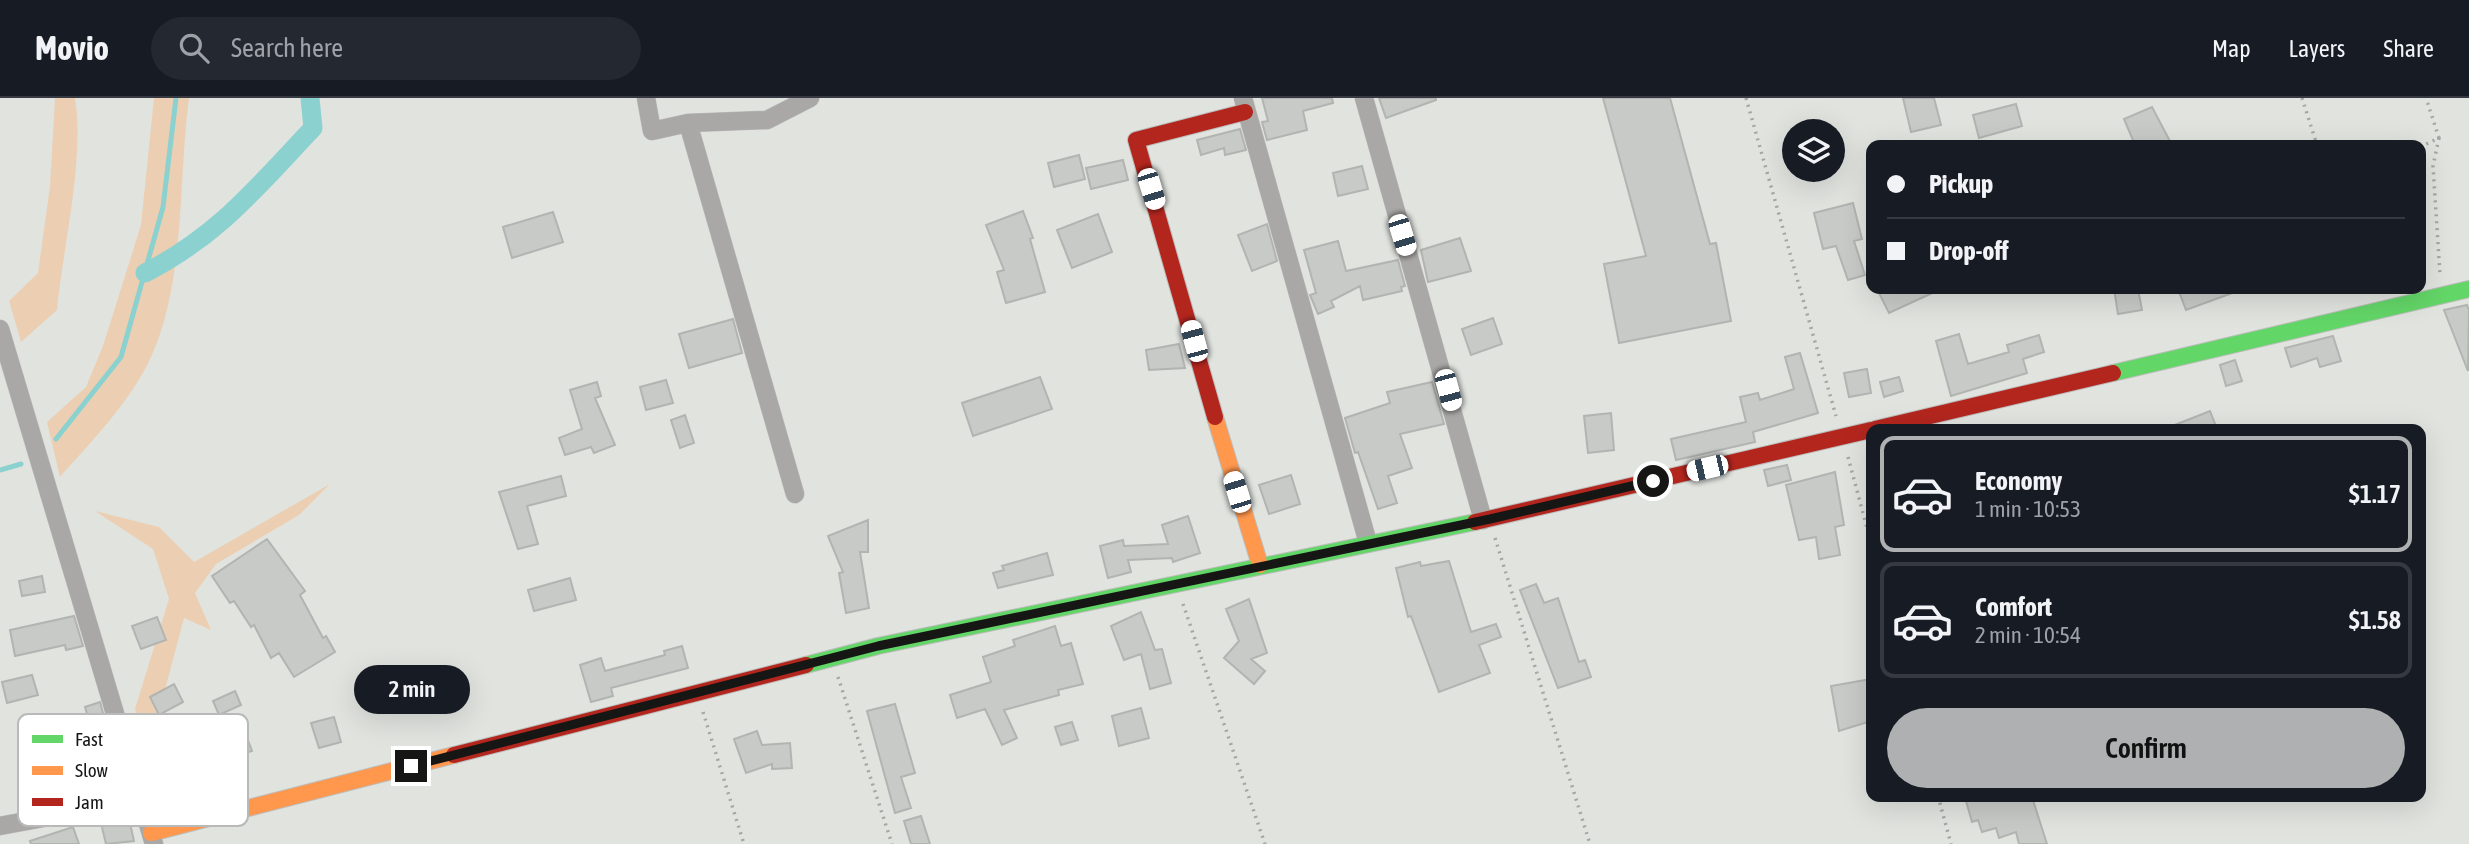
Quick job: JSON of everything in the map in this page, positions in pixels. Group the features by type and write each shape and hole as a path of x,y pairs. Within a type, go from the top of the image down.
{"street":[{"path":"646,98 652,131 688,123 767,120 810,98"},
{"path":"1364,98 1486,519"},
{"path":"1260,565 1222,443 1136,140 1244,105 1368,543"},
{"path":"688,123 795,494"},
{"path":"1894,424 2469,289"},
{"path":"0,329 115,714"},
{"path":"248,812 832,658 1176,582 1486,519 1866,431"},
{"path":"0,826 18,823"},
{"path":"152,838 197,826"}],"path":[{"path":"1746,98 1866,525"},
{"path":"2302,98 2315,140"},
{"path":"2426,98 2439,138 2433,166 2442,295"},
{"path":"2426,144 2439,138"},
{"path":"1486,519 1590,844"},
{"path":"1176,582 1265,844"},
{"path":"832,658 892,844"},
{"path":"697,693 744,844"},
{"path":"1940,802 1951,844"}],"shaded area":[{"path":"55,98 75,98 77,148 72,203 57,310 21,342 9,301 38,273 50,186"},
{"path":"154,98 189,98 176,263 170,296 162,327 143,373 110,420 60,477 47,422 86,387 103,346 141,225"},
{"path":"330,484 299,515 216,564 195,593 211,630 184,618 159,714 137,714 135,709 169,599 153,549 95,511 159,527 194,562"}],"building":[{"path":"1262,98 1332,98 1333,103 1303,111 1307,130 1267,140 1262,122 1268,121"},
{"path":"1379,98 1436,98 1436,100 1386,118"},
{"path":"1603,98 1670,98 1710,244 1716,243 1731,321 1619,343 1604,264 1646,256"},
{"path":"1903,98 1934,98 1941,125 1911,132"},
{"path":"2016,104 2022,126 1979,138 1973,115"},
{"path":"2152,107 2169,140 2133,140 2124,119"},
{"path":"1240,129 1246,150 1225,155 1224,148 1201,155 1197,140"},
{"path":"1079,155 1085,179 1054,187 1048,163"},
{"path":"1123,160 1128,180 1091,189 1086,168"},
{"path":"1362,166 1368,189 1338,196 1333,173"},
{"path":"1853,203 1862,239 1854,241 1865,275 1848,280 1836,246 1823,249 1814,213"},
{"path":"1023,211 1033,238 1030,239 1045,292 1006,303 997,272 1004,270 986,225"},
{"path":"553,212 563,242 512,258 503,227"},
{"path":"1098,214 1112,252 1072,268 1057,230"},
{"path":"1267,224 1277,261 1252,271 1238,235"},
{"path":"1460,238 1471,271 1428,282 1421,250"},
{"path":"1338,241 1346,271 1398,260 1405,286 1401,287 1402,291 1363,300 1360,286 1331,301 1334,307 1318,314 1310,295 1316,293 1304,250"},
{"path":"1880,294 1930,294 1889,313"},
{"path":"2115,294 2139,294 2142,310 2118,314"},
{"path":"2180,294 2230,294 2186,310"},
{"path":"2467,305 2469,310 2468,371 2444,310"},
{"path":"1493,318 1502,344 1471,355 1462,329"},
{"path":"733,319 742,353 689,368 679,334"},
{"path":"1959,334 1968,364 2009,352 2007,345 2039,335 2044,352 2023,359 2027,373 1951,396 1936,341"},
{"path":"2333,336 2341,361 2320,367 2317,358 2291,367 2285,348"},
{"path":"1179,344 1185,368 1149,370 1146,350"},
{"path":"1800,353 1818,413 1753,432 1755,442 1676,460 1671,439 1746,422 1740,397 1758,393 1760,400 1794,389 1785,357"},
{"path":"2235,360 2242,381 2226,386 2220,365"},
{"path":"1867,369 1871,393 1849,397 1844,373"},
{"path":"1040,377 1052,409 973,436 962,403"},
{"path":"1899,377 1903,391 1884,397 1880,382"},
{"path":"666,380 673,403 646,410 640,387"},
{"path":"597,382 601,396 595,398 615,445 594,453 591,447 565,455 559,438 582,429 570,390"},
{"path":"1432,382 1444,424 1400,434 1412,468 1388,476 1397,503 1378,509 1358,452 1355,453 1345,418 1390,403 1387,392"},
{"path":"2210,411 2215,424 2177,424"},
{"path":"1611,413 1614,450 1588,453 1584,416"},
{"path":"685,415 694,443 680,448 671,420"},
{"path":"1787,465 1791,480 1768,486 1764,470"},
{"path":"1835,472 1844,525 1835,527 1840,555 1819,559 1816,537 1799,540 1786,485"},
{"path":"1291,475 1300,504 1269,514 1259,485"},
{"path":"561,476 566,496 527,506 538,544 518,549 499,492"},
{"path":"1188,516 1200,553 1173,562 1172,558 1128,560 1131,572 1108,578 1100,546 1123,540 1124,546 1168,544 1162,525"},
{"path":"868,520 868,552 860,552 869,608 846,613 839,573 843,572 828,536"},
{"path":"267,539 305,591 300,595 323,638 326,636 335,652 294,677 279,653 271,658 254,625 251,627 234,601 230,603 212,576"},
{"path":"1047,553 1053,575 998,588 993,573 1004,570 1002,566"},
{"path":"1449,561 1471,632 1496,624 1501,637 1479,645 1490,673 1439,692 1411,616 1408,617 1396,568 1420,562 1421,566"},
{"path":"42,576 45,592 22,596 19,581"},
{"path":"570,578 576,600 534,611 528,590"},
{"path":"1536,584 1544,603 1558,598 1579,662 1585,660 1591,677 1558,688 1520,590"},
{"path":"1249,599 1267,653 1251,659 1265,671 1254,684 1224,658 1239,641 1226,609"},
{"path":"1141,612 1155,650 1162,649 1171,683 1150,689 1141,654 1124,660 1111,626"},
{"path":"74,616 83,646 66,650 65,645 15,656 10,630"},
{"path":"157,617 166,640 141,649 132,626"},
{"path":"1055,626 1061,646 1071,643 1083,684 1058,690 1059,695 1004,710 1017,738 1002,745 985,709 957,718 950,695 991,682 983,657 1015,646 1013,640"},
{"path":"682,646 688,668 611,688 613,696 591,702 580,665 601,658 605,671 665,655 664,651"},
{"path":"32,675 38,695 7,703 2,682"},
{"path":"1866,680 1866,723 1839,731 1831,686"},
{"path":"174,684 183,702 158,714 150,697"},
{"path":"235,691 241,705 219,714 213,701"},
{"path":"100,702 103,714 87,714 85,707"},
{"path":"895,704 915,773 901,777 911,808 895,813 867,711"},
{"path":"1141,708 1149,738 1119,746 1112,716"},
{"path":"334,717 341,742 319,748 311,723"},
{"path":"1072,722 1078,740 1061,745 1055,727"},
{"path":"757,731 762,745 790,743 792,768 772,769 772,764 746,773 734,739"},
{"path":"1966,802 2034,802 2047,844 2019,844 2016,832 1999,838 1996,828 1982,832 1978,820 1972,822"},
{"path":"921,816 930,844 911,844 904,821"},
{"path":"102,826 131,826 134,841 106,844"},
{"path":"73,827 79,844 31,844 30,841"}],"waterway":[{"path":"56,439 121,357 163,207 176,98"},
{"path":"145,273 195,243 236,208 274,170 313,128 310,98"},
{"path":"0,470 21,464"}],"traffic: fast":[{"path":"2113,373 2469,289"},
{"path":"806,665 878,646 1475,522"}],"traffic: slow":[{"path":"1215,417 1260,565"},
{"path":"248,808 454,755"},
{"path":"151,833 178,826"}],"traffic: jam":[{"path":"1215,417 1136,140 1245,112"},
{"path":"1896,424 2113,373"},
{"path":"1475,522 1866,431"},
{"path":"454,755 806,665"}],"route":[{"path":"411,766 878,646 1176,582 1490,519 1653,481"}]}
